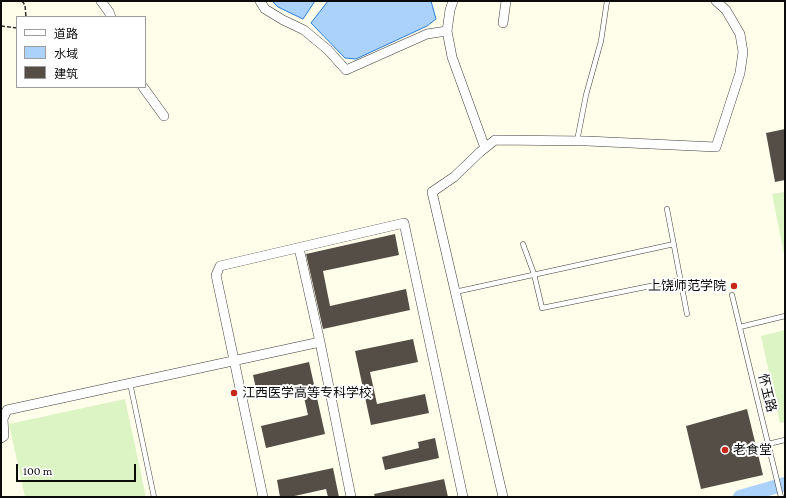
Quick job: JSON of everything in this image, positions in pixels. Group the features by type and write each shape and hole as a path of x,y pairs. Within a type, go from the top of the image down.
{"street":[{"path":"100,1 111,16"},
{"path":"260,1 265,9 304,30 328,50 346,70 428,34 448,31"},
{"path":"453,1 450,10 448,31 452,57 485,148"},
{"path":"503,23 506,1"},
{"path":"503,497 432,192 454,177 495,140 577,141 716,147 740,73 743,52 740,34 726,10 716,1"},
{"path":"144,88 164,116"},
{"path":"263,497 216,275 220,266 404,223 463,497"},
{"path":"299,248 320,342 351,497"},
{"path":"1,438 4,436 3,418 7,410 320,342"}],"lane":[{"path":"577,141 586,95 601,41 607,1"},
{"path":"667,209 687,314"},
{"path":"523,244 534,274 542,308 680,280"},
{"path":"455,292 674,244"},
{"name":"怀玉路","path":"732,295 781,497"},
{"path":"740,327 785,316"},
{"path":"130,383 154,497"},
{"path":"768,444 785,440"}],"path":[{"path":"22,1 25,5 26,16"},
{"path":"1,26 16,28"}],"green space":[{"path":"785,192 785,259 772,194"},
{"path":"785,330 785,422 780,423 761,336"},
{"path":"125,399 146,497 25,497 9,424"}],"water":[{"path":"272,1 315,1 303,19 278,7"},
{"path":"328,1 431,1 436,19 427,26 356,59 345,58 311,23"}],"building":[{"path":"785,129 785,180 775,182 766,133"},
{"path":"395,234 399,255 323,271 330,306 406,289 410,310 323,329 306,254"},
{"path":"413,339 418,362 370,372 377,404 425,394 429,413 371,425 355,351"},
{"path":"309,362 325,434 266,448 261,426 308,415 301,384 257,393 253,375"},
{"name":"老食堂","path":"747,409 763,475 701,489 686,426"},
{"path":"435,438 439,458 385,470 382,457 419,448 418,442"},
{"path":"333,468 339,497 328,497 326,489 290,497 280,497 277,480"},
{"path":"444,479 448,497 375,497 374,494"}],"waterway":[{"path":"740,497 785,484"}],"place":[{"name":"上饶师范学院","path":"734,286"},
{"name":"江西医学高等专科学校","path":"234,393"},
{"name":"老食堂","path":"725,450"}]}
